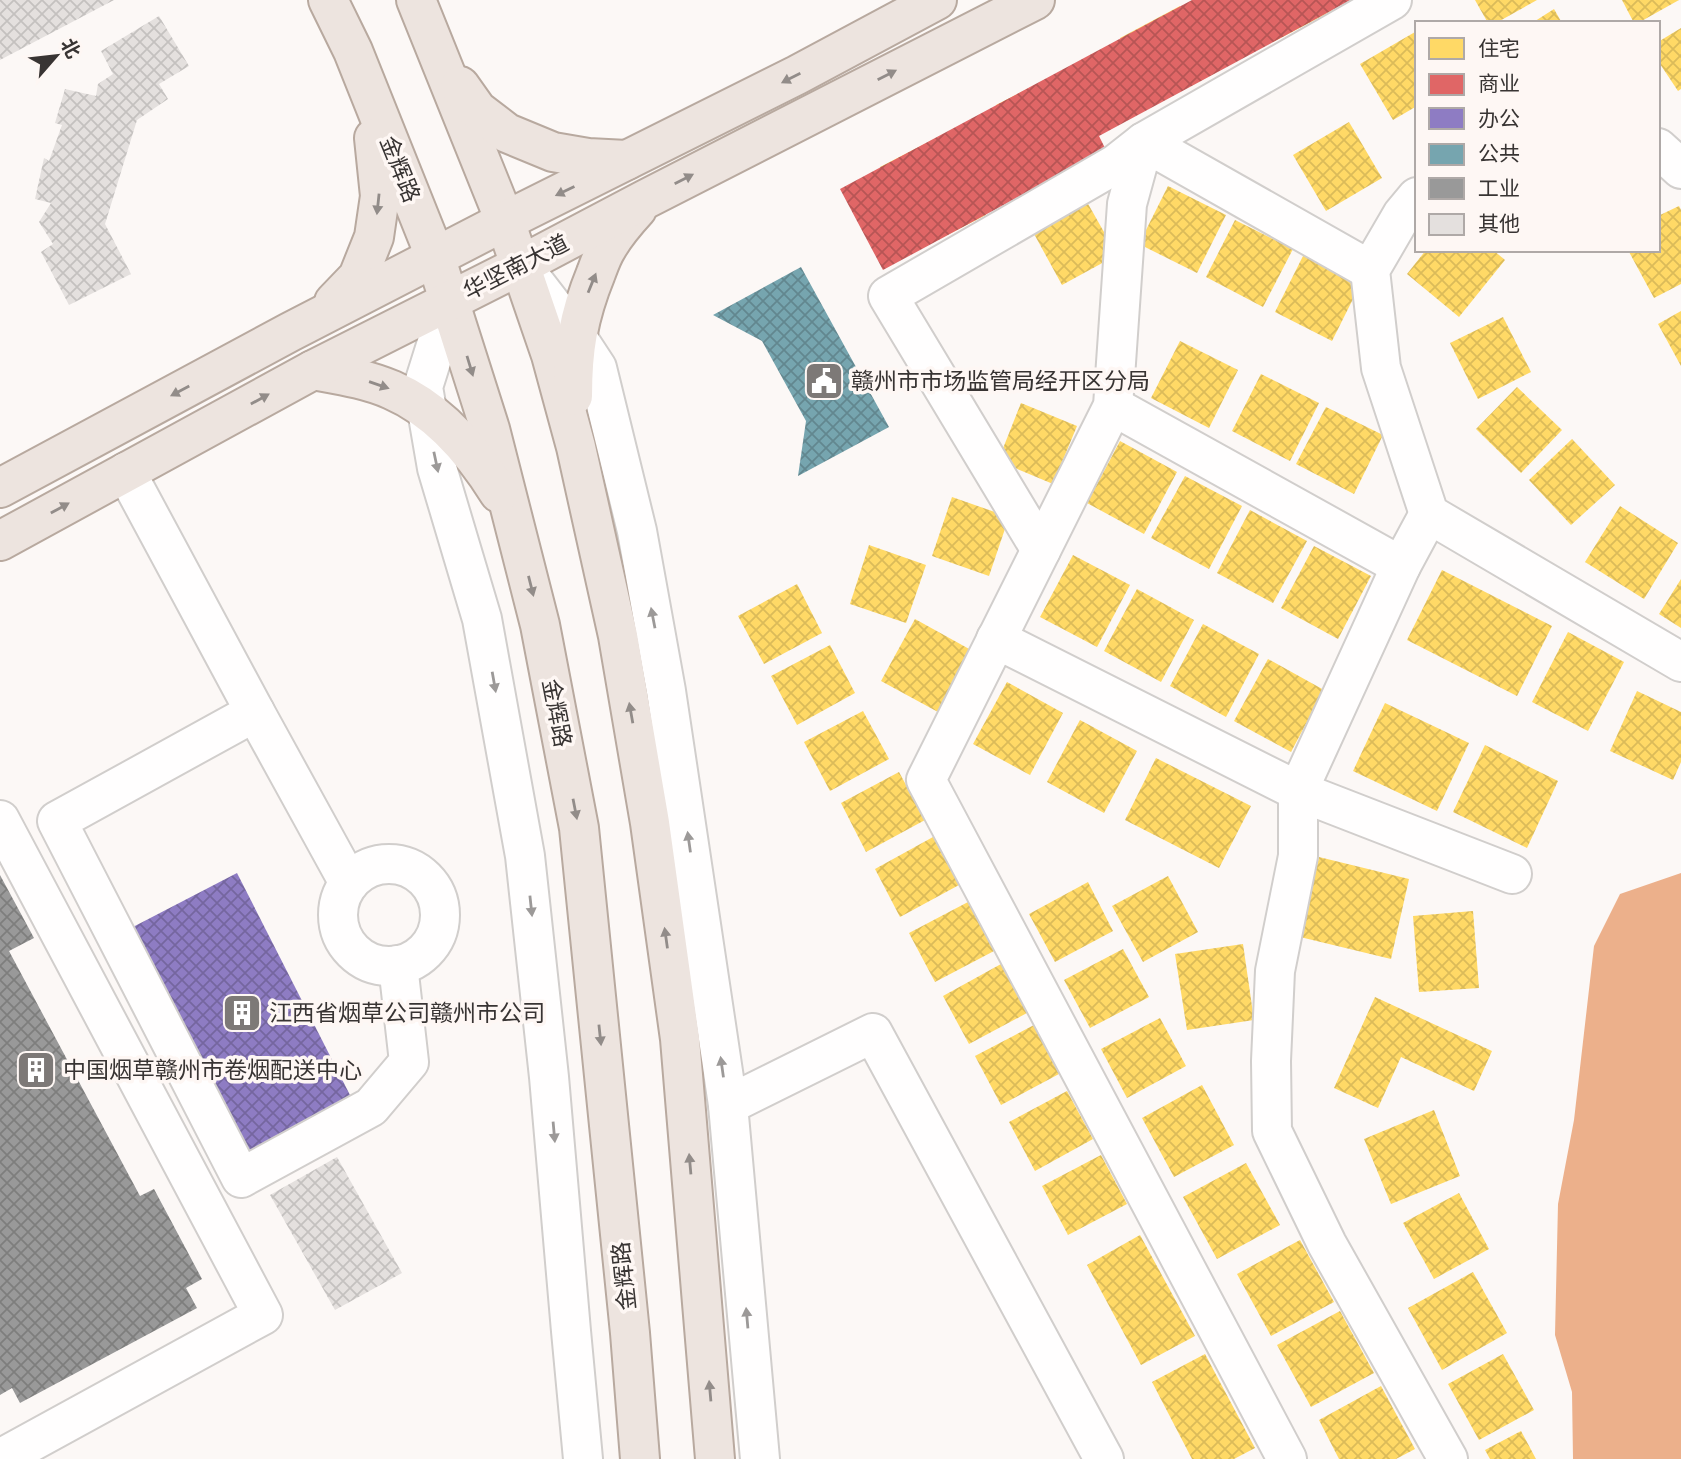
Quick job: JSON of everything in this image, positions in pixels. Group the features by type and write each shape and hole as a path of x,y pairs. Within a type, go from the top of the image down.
{"main road":[{"name":"金辉路","path":"328,0 353,51 435,256 490,429 541,625 579,828 630,1333 640,1459"},
{"path":"416,0 522,265 551,355 576,447 618,636 650,823 678,1025 715,1459"},
{"name":"华坚南大道","path":"0,488 435,256 797,75 937,0"},
{"name":"华坚南大道","path":"0,541 313,370 1035,0"},
{"path":"439,58 477,110 507,133 552,152 588,158 629,160"},
{"path":"319,317 358,277 374,237 380,196 368,87"},
{"path":"576,447 573,374 576,337 588,293 606,249 646,200"},
{"path":"313,370 358,378 414,401 453,433 479,463 512,512"}],"street":[{"path":"1041,550 888,296 1116,164 1144,142 1392,0"},
{"path":"1144,142 1370,270"},
{"path":"1144,142 1127,204 1113,406 926,780 1287,1459"},
{"path":"1660,150 1681,169"},
{"path":"1415,199 1402,215 1370,270 1381,368 1429,514 1681,662"},
{"path":"522,265 597,368 636,531 666,691 728,1105 760,1459"},
{"path":"450,301 422,387 437,468 482,619 526,856 549,1077 583,1459"},
{"path":"1113,406 1401,566"},
{"path":"126,472 349,883"},
{"path":"1429,514 1401,566 1298,791 1298,856 1275,971 1272,1131 1327,1244 1448,1459"},
{"path":"996,639 1298,791 1512,874"},
{"path":"255,712 57,821 241,1178 370,1107 410,1062 398,965"},
{"path":"0,820 263,1315 0,1459"},
{"path":"393,864 409,868 423,877 433,890 439,906 440,920 429,947 418,957 398,965 374,964 360,957 348,945 340,930 340,898 349,883 361,872 376,865 393,864"},
{"path":"728,1105 873,1033 1104,1459"}],"shaded area":[{"path":"1681,873 1681,1459 1573,1459 1572,1392 1555,1335 1558,1204 1574,1120 1594,946 1620,894"}],"building: 住宅":[{"path":"1250,0 1327,0 1332,11 1273,42"},
{"path":"1475,0 1537,0 1500,21 1487,21"},
{"path":"1622,0 1679,0 1642,21 1633,21"},
{"path":"1180,6 1215,73 1155,105 1120,38"},
{"path":"1554,9 1561,21 1535,21"},
{"path":"1681,28 1681,89 1678,91 1660,64 1660,41"},
{"path":"1415,32 1415,107 1393,120 1360,64"},
{"path":"1060,72 1102,153 1038,186 996,105"},
{"path":"1349,122 1382,178 1326,211 1293,155"},
{"path":"944,134 986,215 922,248 880,167"},
{"path":"1168,186 1226,215 1197,273 1139,244"},
{"path":"1087,202 1117,255 1062,285 1033,232"},
{"path":"1679,206 1681,210 1681,284 1654,298 1629,252 1660,252 1660,215"},
{"path":"1235,220 1293,249 1263,307 1206,277"},
{"path":"1424,252 1495,252 1505,260 1459,317 1407,274"},
{"path":"1304,254 1361,283 1332,341 1275,312"},
{"path":"1681,311 1681,366 1658,324"},
{"path":"1503,317 1531,372 1478,399 1450,343"},
{"path":"1180,341 1238,370 1209,428 1151,398"},
{"path":"1261,374 1319,403 1290,461 1232,431"},
{"path":"1517,387 1562,430 1521,473 1476,429"},
{"path":"1021,403 1077,426 1053,484 998,461"},
{"path":"1326,407 1383,435 1354,494 1296,464"},
{"path":"1572,439 1615,485 1571,525 1529,480"},
{"path":"1120,441 1177,472 1144,534 1087,503"},
{"path":"1185,476 1242,506 1209,569 1151,538"},
{"path":"952,497 1009,517 989,576 932,556"},
{"path":"1620,506 1678,543 1644,599 1585,562"},
{"path":"1250,510 1307,541 1273,603 1217,573"},
{"path":"869,545 926,565 906,623 850,604"},
{"path":"1314,546 1371,576 1338,639 1281,608"},
{"path":"1073,555 1130,585 1097,647 1040,617"},
{"path":"1442,570 1552,626 1517,696 1407,640"},
{"path":"1681,579 1681,628 1659,614"},
{"path":"797,584 822,633 764,664 738,616"},
{"path":"1137,589 1194,620 1161,682 1104,651"},
{"path":"915,619 971,650 938,712 881,681"},
{"path":"1203,624 1259,654 1226,717 1170,686"},
{"path":"1568,632 1624,662 1588,731 1532,702"},
{"path":"830,645 855,693 797,725 771,676"},
{"path":"1268,659 1324,690 1291,752 1234,721"},
{"path":"1007,682 1063,713 1030,775 973,744"},
{"path":"1637,691 1681,712 1681,762 1673,780 1610,751"},
{"path":"1385,703 1469,743 1437,811 1353,771"},
{"path":"863,711 889,759 830,791 804,742"},
{"path":"1080,720 1137,751 1104,813 1047,782"},
{"path":"1485,745 1558,781 1527,848 1453,812"},
{"path":"1156,758 1251,806 1219,868 1125,820"},
{"path":"899,772 925,820 866,852 841,803"},
{"path":"933,837 959,885 900,917 875,869"},
{"path":"1319,857 1409,879 1391,959 1300,937"},
{"path":"1168,876 1198,932 1143,962 1112,906"},
{"path":"1088,882 1113,931 1055,962 1029,914"},
{"path":"968,902 994,951 935,982 909,933"},
{"path":"1473,911 1479,988 1419,992 1413,916"},
{"path":"1243,944 1254,1020 1187,1030 1175,954"},
{"path":"1123,949 1149,997 1090,1028 1064,980"},
{"path":"1001,964 1027,1013 969,1044 943,996"},
{"path":"1375,997 1492,1051 1474,1091 1401,1057 1378,1108 1334,1088"},
{"path":"1160,1018 1186,1066 1127,1098 1101,1049"},
{"path":"1034,1025 1059,1074 1001,1105 975,1056"},
{"path":"1202,1085 1234,1145 1174,1177 1142,1118"},
{"path":"1067,1091 1093,1139 1035,1171 1009,1122"},
{"path":"1434,1110 1460,1176 1391,1204 1364,1139"},
{"path":"1101,1155 1127,1204 1068,1235 1042,1186"},
{"path":"1246,1163 1280,1225 1217,1259 1183,1197"},
{"path":"1459,1193 1489,1249 1434,1279 1403,1223"},
{"path":"1140,1235 1195,1336 1141,1365 1087,1265"},
{"path":"1300,1240 1334,1302 1271,1336 1237,1274"},
{"path":"1473,1272 1507,1333 1442,1370 1408,1308"},
{"path":"1340,1311 1374,1373 1311,1407 1277,1345"},
{"path":"1205,1354 1255,1448 1234,1459 1192,1459 1152,1382"},
{"path":"1503,1354 1534,1410 1479,1440 1448,1384"},
{"path":"1381,1386 1415,1449 1396,1459 1339,1459 1319,1420"},
{"path":"1521,1431 1536,1459 1490,1459 1485,1450"}],"building: 商业":[{"path":"1192,0 1351,0 1099,136 1106,150 883,270 840,189"}],"building: 办公":[{"name":"江西省烟草公司赣州市公司","path":"237,873 352,1099 247,1153 131,928"}],"building: 公共":[{"name":"赣州市市场监管局经开区分局","path":"801,267 889,427 798,476 806,421 762,341 713,315"}],"building: 工业":[{"name":"中国烟草赣州市卷烟配送中心","path":"0,875 34,938 9,951 140,1196 154,1189 202,1279 186,1288 197,1308 20,1403 12,1388 0,1395"}],"building: 其他":[{"path":"0,0 114,0 0,60"},
{"path":"159,16 189,66 159,84 168,99 137,120 105,224 131,274 69,305 41,252 53,244 39,222 51,203 35,199 44,158 49,161 62,125 55,123 65,89 96,96 98,84 113,74 101,51"},
{"path":"337,1157 402,1273 335,1310 270,1195"}],"place":[{"name":"赣州市市场监管局经开区分局","path":"824,381"},
{"name":"江西省烟草公司赣州市公司","path":"242,1013"},
{"name":"中国烟草赣州市卷烟配送中心","path":"36,1070"}]}
